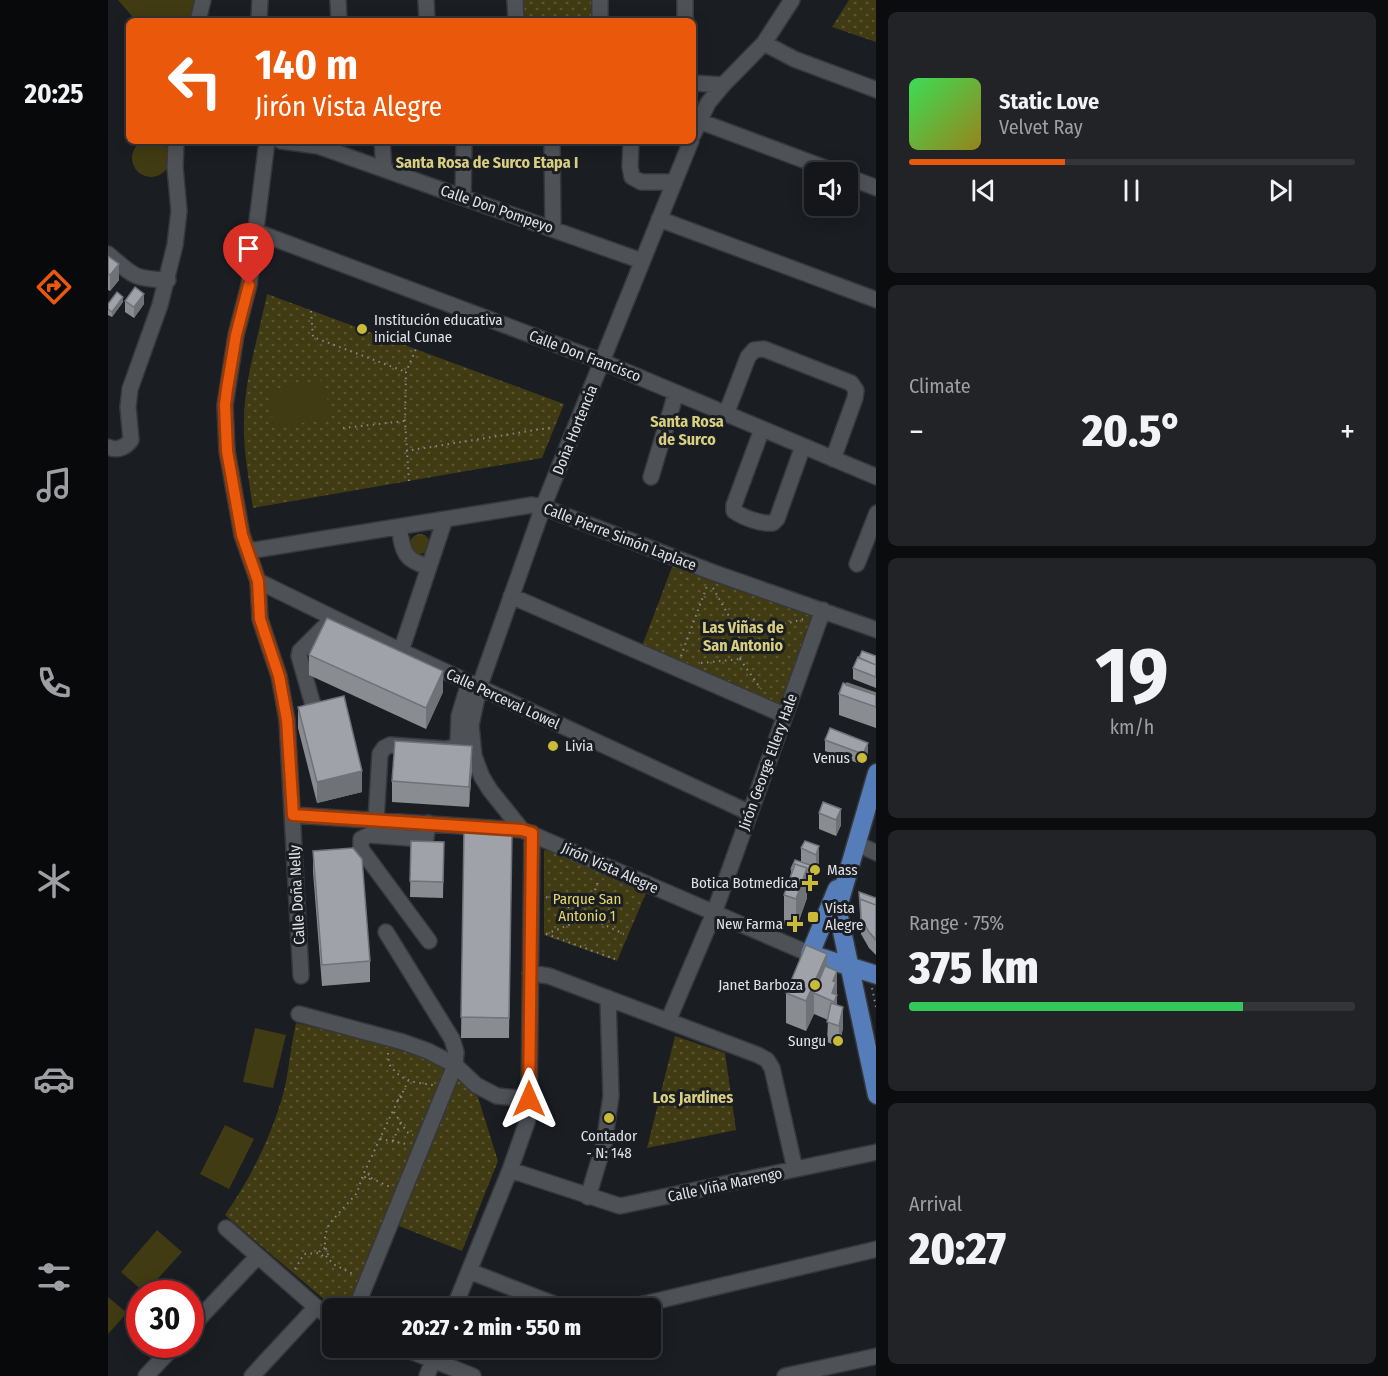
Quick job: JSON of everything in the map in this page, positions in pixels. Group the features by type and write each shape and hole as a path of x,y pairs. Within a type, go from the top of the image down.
{"main road":[{"path":"876,773 840,900 839,917 876,1095"},
{"path":"855,843 810,954 873,974"}],"street":[{"path":"199,18 203,0"},
{"path":"259,18 260,0"},
{"path":"338,0 339,18"},
{"path":"426,0 427,18"},
{"path":"515,0 516,18"},
{"path":"600,0 600,18"},
{"path":"685,0 685,18"},
{"path":"792,0 764,43 708,103 696,128 804,162"},
{"path":"764,43 794,59 876,90"},
{"path":"696,83 723,85"},
{"path":"108,447 118,449 131,440 128,407 130,388 168,280 179,211 175,167 176,144"},
{"name":"Calle Doña Nelly","path":"267,144 249,285 236,335 225,405 227,451 242,535 258,581 260,619 279,676 287,720 301,976"},
{"name":"Calle Don Pompeyo","path":"303,144 318,146 642,261"},
{"path":"382,144 384,169"},
{"path":"463,197 464,144"},
{"path":"552,144 553,228"},
{"path":"631,144 630,167 633,177 641,182 674,182"},
{"name":"Doña Hortencia","path":"474,685 511,596 581,411 603,362 690,144"},
{"path":"858,181 876,188"},
{"path":"659,219 876,300"},
{"name":"Calle Don Francisco","path":"256,232 603,362 876,477"},
{"path":"108,254 133,275 142,279 168,280"},
{"path":"726,414 748,357 754,350 764,349 851,383 856,390 855,398 833,459"},
{"path":"651,477 676,393"},
{"path":"762,429 734,505 734,511 738,514 766,524 773,523 777,519 803,446"},
{"name":"Calle Pierre Simón Laplace","path":"248,551 532,505 543,507 818,613 876,630"},
{"path":"857,564 876,513"},
{"path":"401,651 445,519"},
{"path":"399,526 404,551 409,559 416,564 429,567"},
{"name":"Calle Perceval Lowel","path":"258,581 401,651 750,813"},
{"path":"511,596 784,715"},
{"name":"Jirón George Ellery Hale","path":"668,1021 714,914 818,613"},
{"path":"313,705 299,656 300,651 333,618"},
{"path":"376,820 380,754 384,748 390,745 454,747 458,742 459,716 474,685"},
{"path":"458,1298 510,1170 527,1122 529,1099 530,973 527,831 490,790 474,756 471,725 474,685"},
{"name":"Jirón Vista Alegre","path":"293,815 527,831 810,954"},
{"path":"428,823 426,838 369,835 361,839 360,844 361,849 429,941"},
{"path":"855,843 876,853"},
{"path":"360,1298 455,1065 456,1052 452,1039 386,932"},
{"name":"Calle Viña Marengo","path":"510,1170 620,1206 795,1170 772,1068 766,1060 549,976 530,973"},
{"path":"588,1197 604,1144 611,1096 608,998"},
{"path":"299,1014 428,1051 455,1065 476,1085 496,1096 529,1099"},
{"path":"795,1170 876,1152"},
{"path":"226,1228 322,1311"},
{"path":"661,1300 876,1249"},
{"path":"204,1313 258,1256"},
{"path":"469,1271 538,1298"},
{"path":"252,1376 316,1307"},
{"path":"785,1376 824,1372 876,1356"},
{"path":"146,1376 163,1358"},
{"path":"427,1376 434,1358"},
{"path":"444,1358 473,1376"}],"path":[{"path":"311,312 313,337 406,372"},
{"path":"409,480 405,421 406,372 416,349"},
{"path":"343,428 405,421"},
{"path":"406,451 554,427"},
{"path":"676,668 709,580 730,618 738,624"},
{"path":"761,630 786,625 818,613"},
{"path":"746,618 757,621 761,630 758,639 746,643 736,633 738,624 746,618"},
{"path":"740,659 749,629"},
{"path":"697,663 740,659"},
{"path":"740,659 765,694"},
{"path":"590,907 600,878"},
{"path":"546,897 579,912"},
{"path":"579,921 546,934 615,959"},
{"path":"596,921 624,934"},
{"path":"873,974 876,1012"},
{"path":"391,1047 388,1054 389,1064 400,1076 408,1081 441,1086"},
{"path":"326,1256 328,1251 325,1248 325,1236 330,1224 357,1193 398,1100 402,1099 401,1096 408,1081"},
{"path":"394,1111 407,1131 421,1137"},
{"path":"393,1141 401,1122"},
{"path":"380,1139 410,1144"},
{"path":"365,1175 367,1180 371,1178 391,1188"},
{"path":"294,1272 304,1254 319,1252 325,1248"},
{"path":"319,1252 346,1273 357,1276"}],"green space":[{"path":"118,0 201,0 195,18 133,18"},
{"path":"522,0 594,0 594,18 523,18"},
{"path":"849,0 876,0 876,42 832,27"},
{"path":"137,144 165,144 169,151 169,165 165,172 158,176 144,176 137,172 133,165 133,151"},
{"path":"267,294 564,404 542,458 253,508 244,443 244,421 249,374"},
{"path":"324,380 331,418 274,428 268,390"},
{"path":"420,534 427,537 430,544 427,551 420,554 413,551 410,544 413,537"},
{"path":"674,562 816,616 780,710 642,646"},
{"name":"Parque San Antonio 1","path":"544,850 561,852 646,893 617,961 544,935"},
{"path":"296,1023 394,1047 449,1071 356,1298 322,1298 225,1215 244,1186 267,1140 284,1091"},
{"path":"255,1028 286,1035 273,1088 243,1082"},
{"path":"675,1036 725,1053 736,1130 647,1148"},
{"path":"458,1080 478,1097 498,1161 462,1251 399,1226 455,1081"},
{"path":"225,1125 254,1139 229,1189 200,1174"},
{"path":"157,1230 182,1252 157,1280 130,1280 121,1272"},
{"path":"108,1297 126,1314 108,1334"}],"building":[{"path":"108,256 119,264 110,275 108,274"},
{"path":"135,287 144,294 134,307 125,301"},
{"path":"117,292 123,297 112,312 108,309 108,304"},
{"path":"327,618 443,671 426,708 309,655"},
{"path":"862,651 876,656 876,665 859,658"},
{"path":"858,657 876,665 876,677 853,668"},
{"path":"843,683 876,695 876,707 839,694"},
{"path":"847,683 876,693 876,695 846,685"},
{"path":"344,696 362,771 317,782 298,707"},
{"path":"830,728 868,743 863,754 825,740"},
{"path":"395,741 472,746 469,787 392,781"},
{"path":"823,802 841,809 836,820 819,813"},
{"path":"464,832 512,832 509,1018 461,1017"},
{"path":"411,841 444,842 443,882 410,881"},
{"path":"805,841 819,846 816,855 801,848"},
{"path":"353,848 362,859 370,961 322,965 313,851"},
{"path":"795,860 813,866 810,876 807,875 807,868 795,864 793,870 791,869"},
{"path":"795,864 807,868 796,899 784,895"},
{"path":"859,892 876,898 876,905 860,899 860,904"},
{"path":"860,899 876,905 876,940 861,918"},
{"path":"806,945 827,954 806,1001 786,993"},
{"path":"825,966 837,971 833,981 836,982 832,993 837,995 834,1002 814,993"},
{"path":"831,1003 843,1007 839,1026 827,1022"}],"place":[{"name":"Institución educativa inicial Cunae","path":"362,329"},
{"name":"Livia","path":"553,746"},
{"name":"Venus","path":"862,758"},
{"name":"Mass","path":"815,870"},
{"name":"Botica Botmedica","path":"810,883"},
{"name":"Vista Alegre","path":"813,917"},
{"name":"New Farma","path":"795,924"},
{"name":"Janet Barboza","path":"815,985"},
{"name":"Sungu","path":"838,1041"},
{"name":"Contador - N: 148","path":"609,1118"}],"district":[{"name":"Santa Rosa de Surco Etapa I","path":"487,162"},
{"name":"Santa Rosa de Surco","path":"687,430"},
{"name":"Las Viñas de San Antonio","path":"743,636"},
{"name":"Los Jardines","path":"693,1097"}],"route":[{"path":"249,285 236,335 227,389 225,405 227,451 242,535 258,581 257,600 260,619 279,676 287,720 293,815 522,830 532,833 529,1099"}]}
